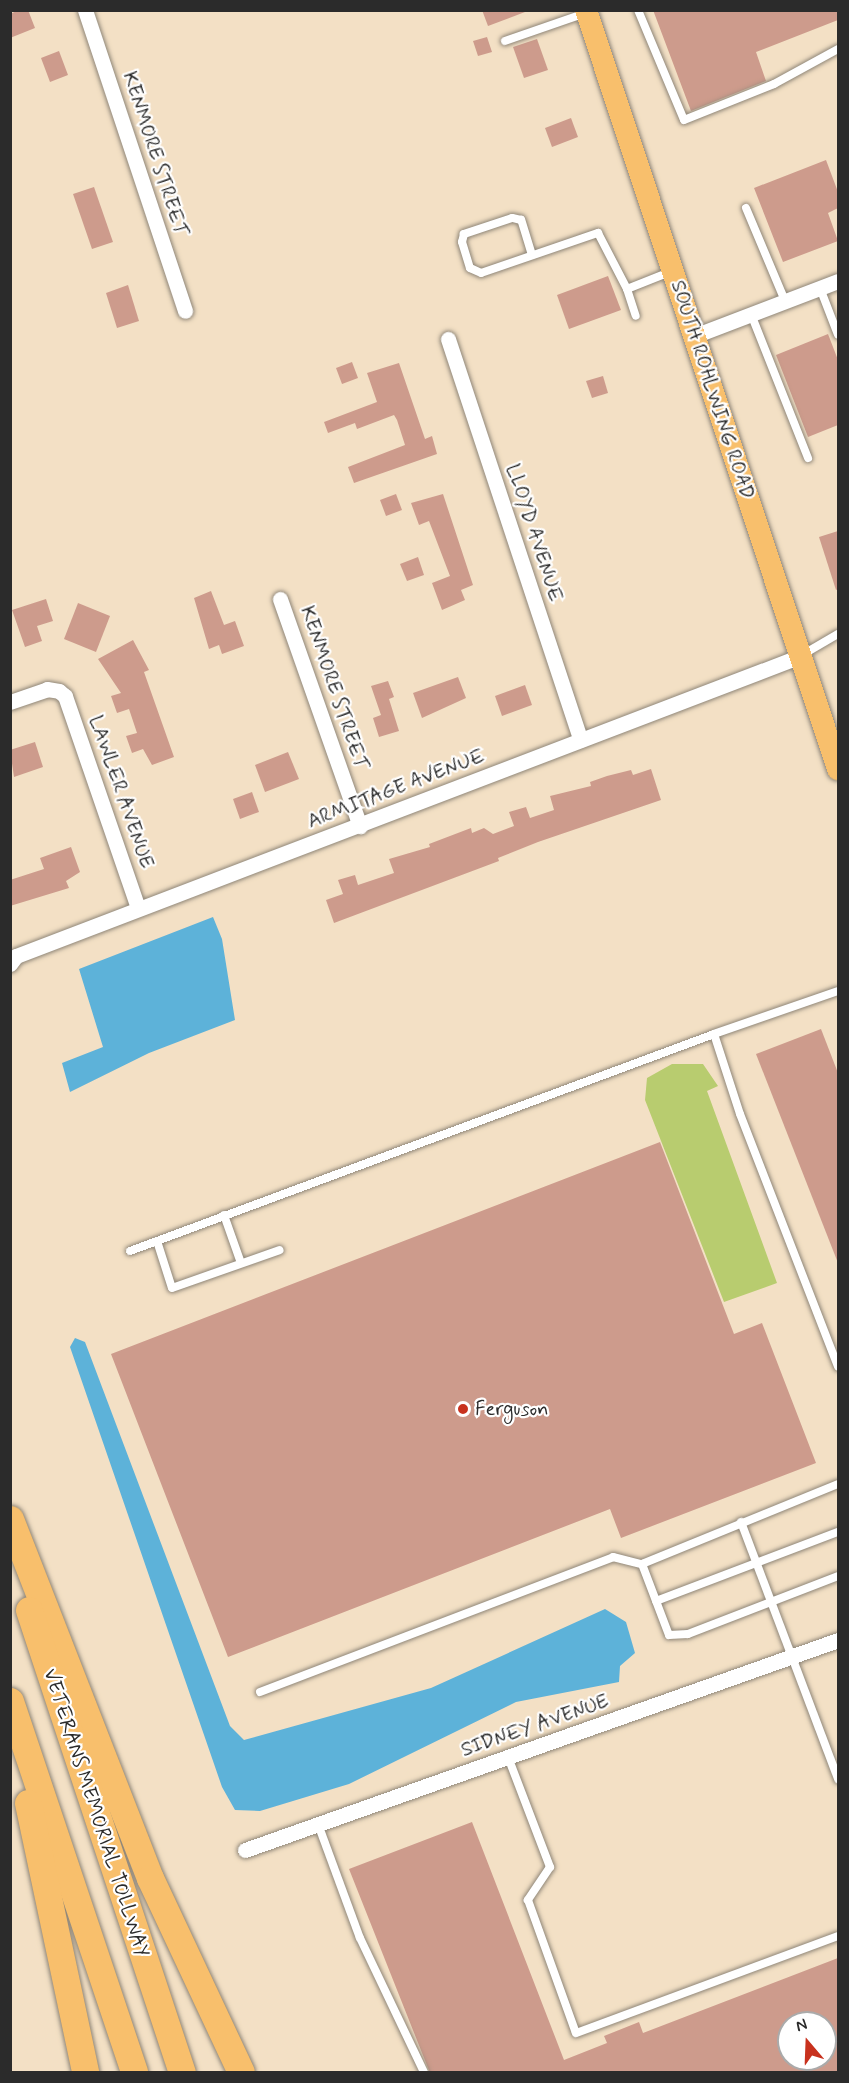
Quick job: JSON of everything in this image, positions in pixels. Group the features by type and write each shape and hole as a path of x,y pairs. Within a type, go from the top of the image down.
{"highway":[{"path":"10,1519 150,1878 241,2073"},
{"name":"VETERANS MEMORIAL TOLLWAY","path":"10,1554 182,2073"},
{"path":"10,1701 134,2073"},
{"path":"10,1723 85,2073"}],"main road":[{"name":"SOUTH ROHLWING ROAD","path":"587,12 838,769"}],"street":[{"name":"KENMORE STREET","path":"85,10 185,311"},
{"path":"694,336 838,281"},
{"name":"LLOYD AVENUE","path":"448,339 581,740"},
{"name":"KENMORE STREET","path":"280,599 360,826"},
{"name":"ARMITAGE AVENUE","path":"10,964 16,956 801,656"},
{"name":"LAWLER AVENUE","path":"10,702 39,691 59,690 69,704 138,909"},
{"name":"SIDNEY AVENUE","path":"244,1850 793,1658 838,1640"}],"lane":[{"path":"638,10 684,120 774,84 838,49"},
{"path":"505,41 587,12"},
{"path":"746,208 785,302"},
{"path":"532,255 521,220 512,218 464,234 462,242 470,268 481,273 598,233 627,289 636,316"},
{"path":"627,289 673,271"},
{"path":"820,288 838,335"},
{"path":"751,314 808,458"},
{"path":"801,656 838,634"},
{"path":"130,1251 714,1034 838,994"},
{"path":"714,1034 740,1114 838,1367"},
{"path":"224,1215 241,1263"},
{"path":"157,1241 172,1288 280,1250"},
{"path":"260,1692 613,1557 642,1564 741,1522 837,1487"},
{"path":"741,1522 838,1779"},
{"path":"656,1601 838,1532"},
{"path":"642,1564 669,1635 688,1634 838,1576"},
{"path":"508,1757 550,1868 528,1900 576,2033 838,1936"},
{"path":"318,1824 369,1960 424,2073"}],"green space":[{"path":"672,1064 703,1064 718,1086 707,1091 777,1283 724,1302 645,1100 647,1078"}],"water":[{"path":"213,917 222,939 235,1020 149,1053 70,1092 62,1063 103,1047 79,969"},
{"path":"75,1338 85,1342 230,1726 244,1740 431,1688 605,1609 626,1622 635,1653 620,1666 619,1682 516,1702 349,1784 260,1811 235,1810 222,1787 70,1347"}],"building":[{"path":"19,10 28,10 35,28 10,38 10,14"},
{"path":"482,10 525,10 525,12 488,26"},
{"path":"653,10 838,10 838,20 756,52 766,81 691,111"},
{"path":"487,37 492,52 478,56 473,41"},
{"path":"537,39 548,70 524,78 513,47"},
{"path":"59,51 68,75 50,82 41,58"},
{"path":"571,118 578,137 552,147 545,128"},
{"path":"826,160 838,192 838,208 828,213 838,241 783,262 754,188"},
{"path":"94,187 113,242 92,249 73,194"},
{"path":"608,276 621,310 569,329 557,295"},
{"path":"128,285 139,321 117,328 106,293"},
{"path":"828,334 838,360 838,425 808,437 776,355"},
{"path":"352,362 358,378 342,384 336,368"},
{"path":"399,363 425,439 432,436 437,454 354,483 348,467 405,445 397,420 394,415 357,429 355,423 328,433 324,422 377,402 367,373"},
{"path":"603,376 608,393 592,398 586,381"},
{"path":"396,494 402,510 386,516 380,500"},
{"path":"443,494 473,585 461,590 465,600 442,610 432,583 450,576 429,521 419,525 411,503"},
{"path":"838,531 838,589 836,590 819,537"},
{"path":"418,557 424,575 407,581 400,564"},
{"path":"211,591 224,625 235,621 244,646 222,654 219,645 209,649 194,598"},
{"path":"46,599 53,621 37,626 42,641 25,647 12,610"},
{"path":"78,603 110,616 96,652 64,639"},
{"path":"133,640 149,670 144,672 174,757 152,765 143,749 132,753 126,736 137,733 129,709 117,713 111,696 121,693 98,659"},
{"path":"458,677 466,698 422,718 413,693"},
{"path":"388,681 394,697 389,699 399,731 379,737 373,718 381,715 371,686"},
{"path":"525,685 532,705 502,716 495,696"},
{"path":"35,742 43,767 14,777 10,750"},
{"path":"288,752 299,779 265,792 255,765"},
{"path":"651,769 661,800 538,842 498,858 499,861 334,923 326,900 343,894 338,880 355,875 358,885 394,873 389,859 430,847 429,844 471,828 472,833 484,828 493,834 514,826 509,812 526,807 530,818 554,810 550,796 591,786 590,782 607,776 631,770 633,775"},
{"path":"252,792 259,812 240,819 233,799"},
{"path":"71,847 80,872 66,881 69,888 10,906 10,880 44,869 40,858"},
{"path":"821,1029 838,1073 838,1263 756,1054"},
{"name":"Ferguson","path":"660,1142 734,1334 762,1323 816,1463 621,1538 610,1509 228,1657 111,1354"},
{"path":"472,1822 564,2060 607,2043 604,2036 639,2022 643,2033 838,1958 838,2073 430,2073 349,1869"}],"place":[{"name":"Ferguson","path":"463,1409"}]}
